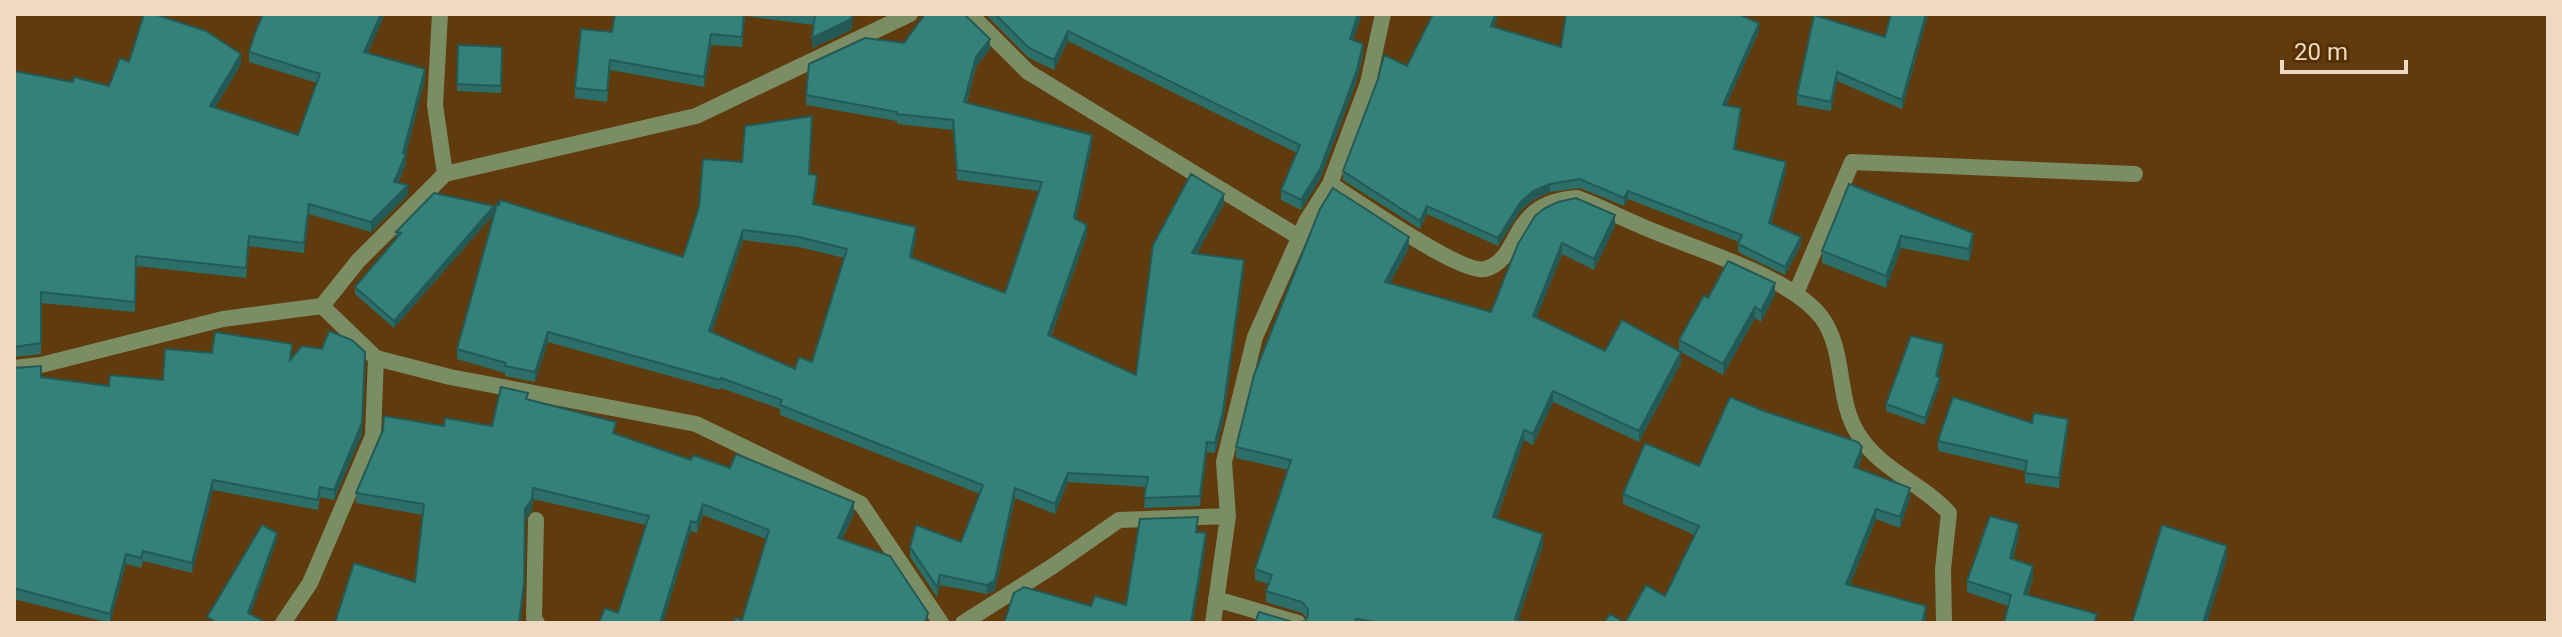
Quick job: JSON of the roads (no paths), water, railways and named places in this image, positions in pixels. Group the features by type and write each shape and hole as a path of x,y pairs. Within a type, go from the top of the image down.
{"street":[{"path":"440,14 435,105 445,174"},
{"path":"14,368 41,365 223,319 322,306 358,261 445,174 696,116 910,14"},
{"path":"970,14 1028,72 1299,237"},
{"path":"1213,623 1228,516 1224,462 1255,337 1299,237 1330,184 1368,83 1383,14"},
{"path":"1796,293 1852,162 2071,174 2135,174"},
{"path":"1330,184 1448,258 1477,269 1486,269 1497,263 1530,214 1543,205 1577,198 1726,259 1796,293 1823,319 1833,342 1851,421 1859,436 1890,470 1934,496 1949,513 1943,569 1944,623"},
{"path":"322,306 376,358 450,377 696,424 861,504 941,623"},
{"path":"283,623 310,583 373,436 376,358"},
{"path":"963,623 1119,520 1228,516"},
{"path":"536,520 534,618 537,623"},
{"path":"1216,599 1298,623"}]}
